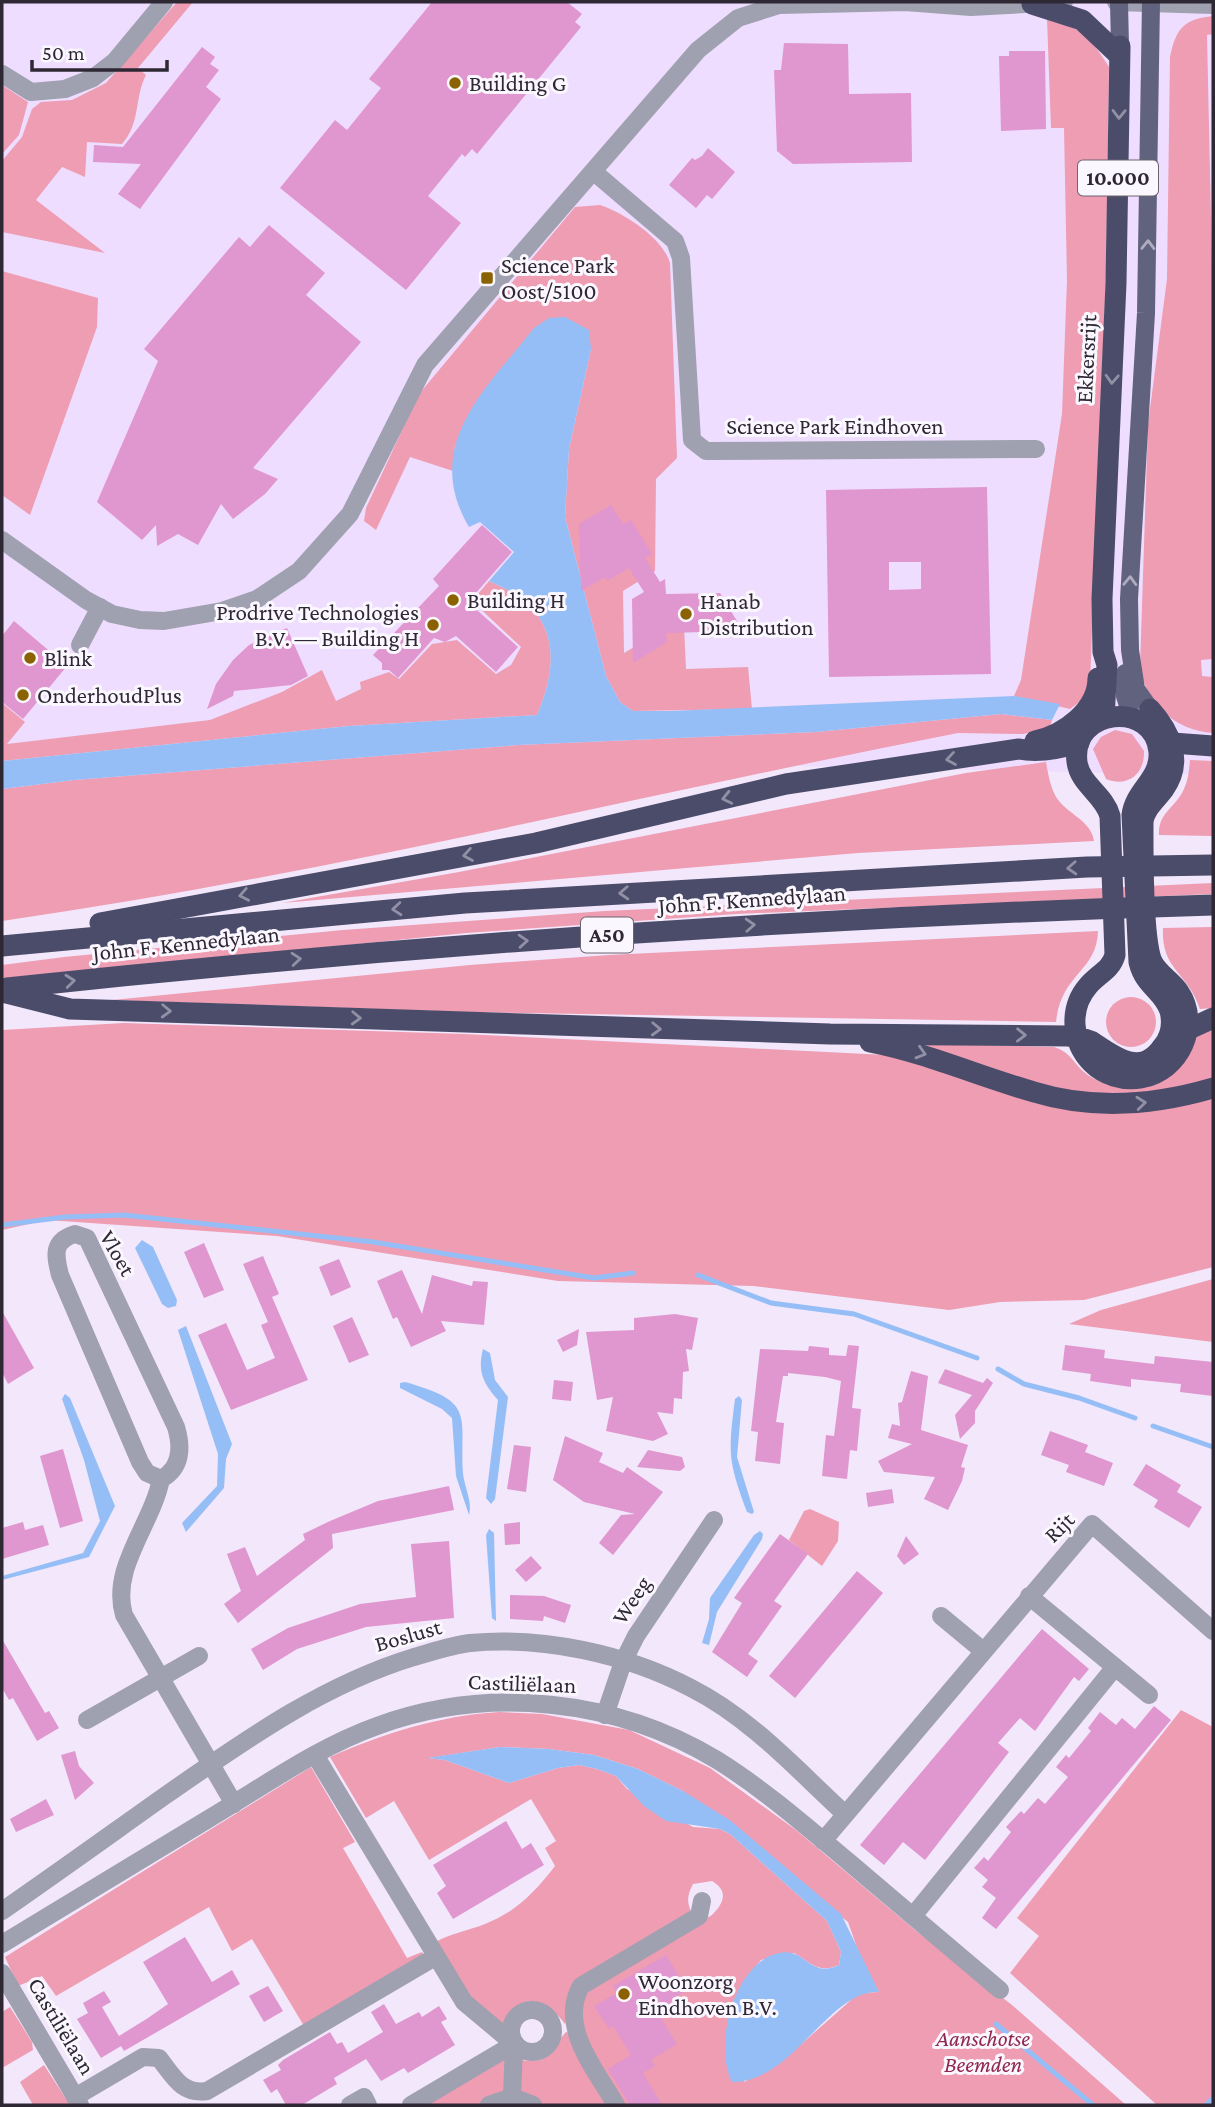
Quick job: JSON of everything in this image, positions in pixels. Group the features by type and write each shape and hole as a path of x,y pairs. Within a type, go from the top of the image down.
{"highway":[{"path":"1032,4 1082,20 1120,50"},
{"name":"Ekkersrijt","path":"1104,718 1107,665 1103,652 1102,598 1116,283 1120,50"},
{"name":"A50","path":"2,945 263,891 536,843 786,784 1019,749 1061,733 1093,702 1098,685 1098,665 1103,652"},
{"path":"1076,1037 1094,1043 1115,1059 1138,1062 1150,1059 1167,1041 1171,1030 1166,1001 1142,974 1143,938 1129,833 1079,772 1076,758 1079,743 1089,727 1104,718 1141,713 1149,729 1165,743 1213,746"},
{"name":"A50","path":"1019,749 1032,751 1079,743"},
{"path":"1143,938 1154,966 1174,985 1185,1003 1187,1030 1175,1058 1153,1074 1136,1079 1124,1078 1099,1069 1084,1054 1076,1037 1074,1023 1077,1003 1086,988 1113,963 1135,802 1158,769 1165,743"},
{"name":"John F. Kennedylaan","path":"2,945 465,903 1087,867 1213,865"},
{"name":"John F. Kennedylaan","path":"2,990 269,961 718,927 1213,905"},
{"name":"A50","path":"2,990 70,1009 830,1034 1076,1037"},
{"path":"1187,1030 1213,1018"},
{"name":"A50","path":"830,1034 908,1049 1035,1093 1080,1101 1131,1104 1176,1099 1213,1088"}],"main road":[{"name":"Ekkersrijt","path":"1118,2 1120,50"},
{"name":"10.000","path":"1141,713 1125,689 1124,664 1130,650 1133,494 1146,313 1151,3"}],"street":[{"path":"2,74 31,92 65,89 93,78 114,61 164,2"},
{"path":"2,540 112,614 140,620 164,621 222,611 257,599 299,571 350,514 425,365 698,50 738,18 779,5 906,2 971,7 1064,2"},
{"name":"Ekkersrijt","path":"1118,2 1213,5"},
{"name":"Science Park Eindhoven","path":"594,172 675,241 681,258 692,440 706,451 1036,449"},
{"path":"80,645 100,607"},
{"name":"Vloet","path":"75,1234 87,1238 176,1427 180,1454 171,1474 161,1479 147,1474 140,1462 60,1275 55,1254 65,1237 75,1234"},
{"name":"Vloet","path":"161,1479 157,1499 121,1579 119,1597 124,1615 234,1804"},
{"name":"Weeg","path":"605,1715 623,1662 636,1636 714,1521"},
{"name":"Rijt","path":"823,1841 982,1650 1092,1524 1213,1631"},
{"path":"1029,1596 1149,1695"},
{"path":"941,1616 982,1650"},
{"name":"Boslust","path":"2,1911 211,1764 301,1705 367,1671 455,1647 503,1642 592,1652 692,1688 737,1716 808,1777 845,1814"},
{"path":"87,1720 199,1656"},
{"path":"913,1916 1115,1667"},
{"name":"Castiliëlaan","path":"2,1944 315,1755 376,1726 432,1709 471,1703 543,1704 605,1715 677,1740 716,1759 823,1841 1000,1990"},
{"path":"315,1755 464,2002 525,2052 540,2051 550,2042 553,2028"},
{"path":"616,2105 573,2025 575,1997 580,1986 699,1916 702,1902"},
{"path":"78,2101 143,2057 159,2058 181,2087 195,2093 207,2091 435,1957"},
{"name":"Castiliëlaan","path":"2,1973 78,2101"},
{"path":"513,2097 512,2024 526,2011 540,2012 553,2028"},
{"path":"553,2028 573,2025"},
{"path":"411,2105 514,2044"},
{"path":"349,2105 363,2097 368,2105"},
{"path":"489,2105 513,2097 533,2105"}],"shaded area":[{"path":"2,2 1213,2 1213,775 608,762 2,833"}],"green space":[{"path":"177,2 193,2 138,68 146,75 128,136 122,144 87,142 85,177 62,167 36,200 105,253 2,232 2,161 22,137 32,109 41,102 72,100 106,83"},
{"path":"1213,16 1213,34 1207,35 1213,311 1213,659 1201,660 1202,676 1213,677 1213,733 1187,727 1165,713 1149,693 1140,667 1148,424 1167,279 1170,57 1182,27 1194,20"},
{"path":"1047,18 1068,25 1084,35 1109,67 1106,274 1090,683 1082,700 1070,709 1014,696 1021,680 1062,414 1067,280 1064,128 1051,128"},
{"path":"2,85 28,102 19,135 2,154"},
{"path":"600,205 620,214 651,236 670,263 677,458 656,479 655,571 623,591 624,653 656,634 684,626 686,669 748,667 752,709 633,711 620,702 606,676 565,517 569,449 591,349 455,446 453,471 410,457 376,530 364,521 366,508 419,394 575,207"},
{"path":"2,271 98,298 97,327 30,515 2,495"},
{"path":"489,581 523,599 538,615 545,629 551,657 550,671 537,715 349,726 2,761 2,703 25,722 7,744 210,720 282,692 322,670 336,701 361,689 360,682 389,672 399,679 432,644 457,640 496,674 511,665 521,647 472,601"},
{"path":"1001,714 1052,720 1049,730 1022,734 958,733 362,858 2,921 2,789 74,780 518,745 816,732"},
{"path":"1115,730 1132,734 1144,751 1144,759 1138,772 1121,782 1106,779 1093,749 1101,737"},
{"path":"1190,760 1213,761 1213,836 1159,835 1163,817 1184,789"},
{"path":"1046,762 1050,783 1059,802 1088,827 1094,841 858,853 282,903 459,872 966,773"},
{"path":"1213,883 1213,894 736,914 466,933 2,980 2,965 343,930 605,911"},
{"path":"1213,927 1213,1008 1200,1009 1195,996 1170,962 1163,942 1163,928"},
{"path":"1098,931 1092,956 1065,993 1056,1022 464,1012 112,1000 470,965 609,955"},
{"path":"1121,998 1141,998 1155,1012 1155,1032 1141,1046 1121,1046 1107,1032 1107,1012"},
{"path":"124,1023 464,1034 906,1056 1027,1096 1213,1096 1213,1267 1084,1300 1000,1302 949,1310 753,1286 558,1281 277,1236 47,1220 2,1230 2,1030"},
{"path":"1213,1026 1213,1080 1129,1096 1101,1096 1044,1087 907,1043 1054,1047 1067,1054 1093,1078 1121,1088"},
{"path":"1213,1279 1213,1342 1069,1324 1101,1310"},
{"path":"810,1509 839,1522 838,1541 822,1566 789,1540 804,1511"},
{"path":"1181,1710 1213,1727 1213,2105 1157,2105 1010,1973 1039,1936 1017,1918"},
{"name":"Aanschotse Beemden","path":"476,1714 542,1714 629,1730 710,1768 796,1830 915,1930 1012,2005 1126,2105 624,2105 584,2035 581,1999 588,1990 712,1915 722,1902 723,1893 712,1881 693,1884 688,1899 693,1915 577,1987 565,2024 548,2007 530,2002 515,2009 504,2031 471,2005 434,1943 506,1914 532,1893 555,1866 545,1848 556,1841 531,1799 429,1860 394,1801 366,1818 330,1757 412,1727","holes":["500,1747 549,1749 594,1755 638,1769 683,1791 848,1922 861,1959 879,1992 859,1993 780,2063 744,2082 728,2012 741,1987 761,1960 794,1953 820,1968 839,1965 841,1952 827,1921 730,1834 720,1829 693,1827 627,1789 616,1776 579,1765 558,1768 509,1783 445,1760 429,1758"]},
{"path":"311,1767 355,1842 343,1848 407,1958 422,1952 424,1957 304,2026 252,1939 232,1951 209,1907 56,1996 42,1976 18,1986 5,1957"},
{"path":"10,2007 32,2042 33,2050 2,2068 2,2012"},
{"path":"566,2032 572,2034 610,2105 544,2105 519,2092 481,2105 425,2105 511,2052 525,2061 541,2060"},
{"path":"44,2065 70,2105 33,2105 20,2082"}],"water":[{"path":"565,317 589,330 591,349 569,449 565,517 606,676 620,702 633,711 670,711 1014,696 1060,704 1052,720 1001,714 816,732 518,745 74,780 2,789 2,761 349,726 537,715 550,671 551,657 545,629 538,615 523,599 489,581 514,552 480,522 469,527 456,497 452,470 456,444 480,396 534,328 549,318"},
{"path":"142,1240 153,1247 177,1300 176,1306 168,1308 162,1304 135,1248"},
{"path":"186,1326 232,1444 226,1459 224,1488 186,1532 182,1523 217,1486 218,1454 178,1330"},
{"path":"483,1349 490,1353 495,1380 508,1397 495,1499 491,1504 486,1498 498,1400 489,1389 481,1371"},
{"path":"405,1382 444,1396 460,1413 463,1473 470,1505 469,1515 456,1476 452,1418 442,1409 400,1388 400,1383"},
{"path":"65,1394 70,1398 115,1506 89,1557 2,1580 2,1576 83,1553 100,1521 84,1460 62,1399"},
{"path":"739,1396 742,1400 737,1457 754,1512 752,1514 747,1512 731,1457 735,1399"},
{"path":"489,1529 494,1533 496,1621 492,1618 486,1535"},
{"path":"760,1531 763,1534 762,1539 717,1612 709,1645 702,1643 709,1619 710,1598 754,1535"},
{"path":"500,1747 549,1749 594,1755 638,1769 683,1791 731,1821 841,1914 879,1992 861,1995 844,2005 774,2068 754,2078 732,2082 725,2048 727,2027 739,1988 763,1960 779,1953 796,1954 821,1968 839,1965 841,1952 827,1921 730,1834 720,1829 666,1821 644,1806 616,1776 579,1765 558,1768 509,1783 445,1760 427,1758"}],"building":[{"path":"432,2 567,2 582,14 575,22 581,27 477,154 472,149 465,157 462,154 428,196 461,223 406,290 280,188 335,120 347,130 381,88 369,79"},
{"path":"784,43 848,44 849,94 911,93 912,162 793,164 777,151 774,70 781,70"},
{"path":"202,47 215,57 210,64 219,70 206,87 221,99 140,209 118,194 141,164 93,162 94,145 123,147"},
{"path":"1009,51 1045,51 1046,129 1001,131 999,56 1009,56"},
{"path":"708,148 735,172 712,199 707,195 696,208 669,185 692,158 695,160 702,156"},
{"path":"269,225 325,273 306,295 361,342 253,468 278,479 265,494 233,519 221,504 198,545 178,534 157,546 156,525 142,540 97,502 158,361 144,349 239,237 250,247"},
{"path":"987,487 991,674 829,677 826,490","holes":["889,562 921,562 921,589 889,590"]},
{"path":"611,505 623,524 631,520 652,554 645,558 660,582 665,579 666,594 720,593 743,631 666,633 667,642 633,663 632,599 644,592 629,568 607,581 605,577 581,591 579,524"},
{"path":"482,525 512,552 468,602 518,647 496,672 456,636 445,642 434,638 398,678 389,670 382,670 382,663 373,655 439,586 433,579"},
{"path":"14,621 67,666 23,719 2,702 2,636"},
{"path":"287,628 308,676 291,685 234,691 233,696 207,709 216,684 233,660 249,645"},
{"path":"204,1243 224,1290 204,1298 184,1252"},
{"path":"263,1256 279,1294 272,1297 308,1380 231,1410 198,1335 226,1323 247,1370 275,1358 261,1325 268,1322 243,1264"},
{"path":"339,1259 351,1287 331,1296 319,1267"},
{"path":"402,1270 422,1314 432,1275 472,1286 473,1281 488,1282 484,1325 441,1321 446,1331 411,1347 397,1317 393,1319 377,1281"},
{"path":"2,1311 34,1368 8,1384 2,1372"},
{"path":"675,1314 698,1318 692,1350 686,1349 689,1371 683,1372 682,1399 674,1398 673,1414 657,1412 668,1434 653,1441 606,1431 613,1397 597,1400 586,1332 634,1330 634,1318"},
{"path":"352,1317 369,1355 349,1363 333,1326"},
{"path":"579,1329 577,1345 563,1352 557,1340"},
{"path":"848,1345 859,1346 852,1408 861,1409 857,1451 850,1450 847,1479 822,1476 826,1435 834,1436 841,1381 825,1377 788,1373 788,1376 783,1376 776,1422 784,1423 780,1464 755,1461 758,1432 751,1431 760,1349 808,1351 809,1346 829,1348 829,1355 846,1356"},
{"path":"1065,1345 1105,1350 1104,1358 1154,1364 1155,1356 1213,1362 1213,1396 1180,1392 1181,1384 1131,1379 1131,1387 1090,1381 1091,1374 1062,1370"},
{"path":"945,1369 983,1383 987,1378 993,1383 975,1411 975,1423 960,1439 955,1415 972,1395 938,1383"},
{"path":"911,1371 928,1376 921,1430 968,1445 961,1467 965,1468 962,1481 948,1510 924,1499 935,1477 884,1472 878,1461 912,1444 888,1438 892,1424 900,1426 898,1403 902,1402"},
{"path":"554,1380 573,1382 571,1401 552,1399"},
{"path":"1050,1431 1088,1445 1085,1452 1113,1463 1104,1486 1066,1472 1069,1465 1041,1455"},
{"path":"565,1436 603,1453 599,1462 623,1473 627,1467 663,1492 613,1555 599,1543 621,1515 635,1514 584,1502 553,1480"},
{"path":"514,1445 531,1447 526,1492 507,1489"},
{"path":"63,1449 83,1521 60,1528 40,1456"},
{"path":"648,1450 682,1457 685,1467 680,1471 637,1467"},
{"path":"1146,1464 1181,1485 1177,1492 1202,1507 1189,1528 1154,1507 1158,1500 1133,1485"},
{"path":"449,1486 454,1510 332,1534 333,1548 238,1623 224,1604 241,1591 227,1554 245,1547 257,1576 305,1540 303,1534 330,1521 378,1501"},
{"path":"892,1489 894,1503 868,1507 866,1493"},
{"path":"23,1522 25,1530 43,1525 49,1545 2,1559 2,1528"},
{"path":"520,1522 520,1544 505,1545 504,1524"},
{"path":"780,1534 808,1554 774,1601 782,1606 748,1654 758,1661 747,1677 712,1652 742,1603 734,1598"},
{"path":"906,1536 919,1554 904,1565 897,1556"},
{"path":"449,1541 454,1618 366,1627 297,1649 263,1670 251,1649 288,1628 360,1604 416,1597 411,1544"},
{"path":"531,1556 542,1568 526,1582 515,1570"},
{"path":"857,1571 883,1593 795,1698 769,1676"},
{"path":"510,1595 544,1596 571,1605 565,1623 544,1616 543,1621 510,1619"},
{"path":"1042,1629 1089,1669 1079,1681 1074,1677 1035,1731 1020,1718 998,1743 1009,1752 925,1860 903,1842 884,1865 860,1845"},
{"path":"2,1639 45,1713 49,1711 59,1728 37,1741 13,1698 9,1700 2,1688"},
{"path":"1154,1706 1171,1720 996,1929 982,1918 996,1898 982,1887 988,1880 974,1868 984,1857 988,1861 1011,1832 1006,1827 1021,1811 1024,1814 1038,1798 1045,1804 1068,1777 1056,1767 1066,1755 1069,1758 1091,1731 1088,1728 1100,1712 1116,1725 1122,1718 1135,1729"},
{"path":"75,1751 79,1766 94,1783 75,1800 61,1755"},
{"path":"46,1799 54,1815 16,1832 10,1819"},
{"path":"506,1821 522,1849 531,1843 544,1865 453,1919 437,1893 446,1886 433,1865"},
{"path":"185,1937 212,1982 232,1970 240,1984 124,2051 121,2046 101,2058 77,2019 88,2013 83,2003 104,1991 111,2002 102,2007 119,2036 148,2018 168,2004 143,1962"},
{"path":"666,1955 687,1990 670,2001 672,2005 659,2015 677,2044 651,2060 655,2066 643,2073 662,2105 630,2105 608,2069 631,2055 613,2026 609,2029 594,2006 617,1993 613,1986"},
{"path":"268,1986 283,2011 264,2022 249,1996"},
{"path":"384,2004 396,2024 419,2012 422,2017 439,2006 447,2019 441,2022 455,2045 408,2073 404,2068 381,2081 366,2059 334,2078 337,2084 302,2105 286,2105 277,2089 271,2093 263,2080 281,2070 278,2065 283,2060 330,2032 337,2044 342,2042 348,2053 383,2032 371,2012"}],"waterway":[{"path":"2,1225 65,1217 124,1215 373,1242 594,1278 633,1273"},
{"path":"698,1275 771,1303 854,1314 977,1358"},
{"path":"998,1369 1024,1384 1079,1398 1135,1418"},
{"path":"1153,1426 1213,1447"},
{"path":"996,2024 1093,2105"},
{"path":"1206,2105 1213,2098"}],"place":[{"name":"Building G","path":"455,83"},
{"name":"Science Park Oost/5100","path":"487,278"},
{"name":"Building H","path":"453,600"},
{"name":"Hanab Distribution","path":"686,614"},
{"name":"Prodrive Technologies B.V. — Building H","path":"433,625"},
{"name":"Blink","path":"30,658"},
{"name":"OnderhoudPlus","path":"23,695"},
{"name":"Woonzorg Eindhoven B.V.","path":"624,1994"}]}
